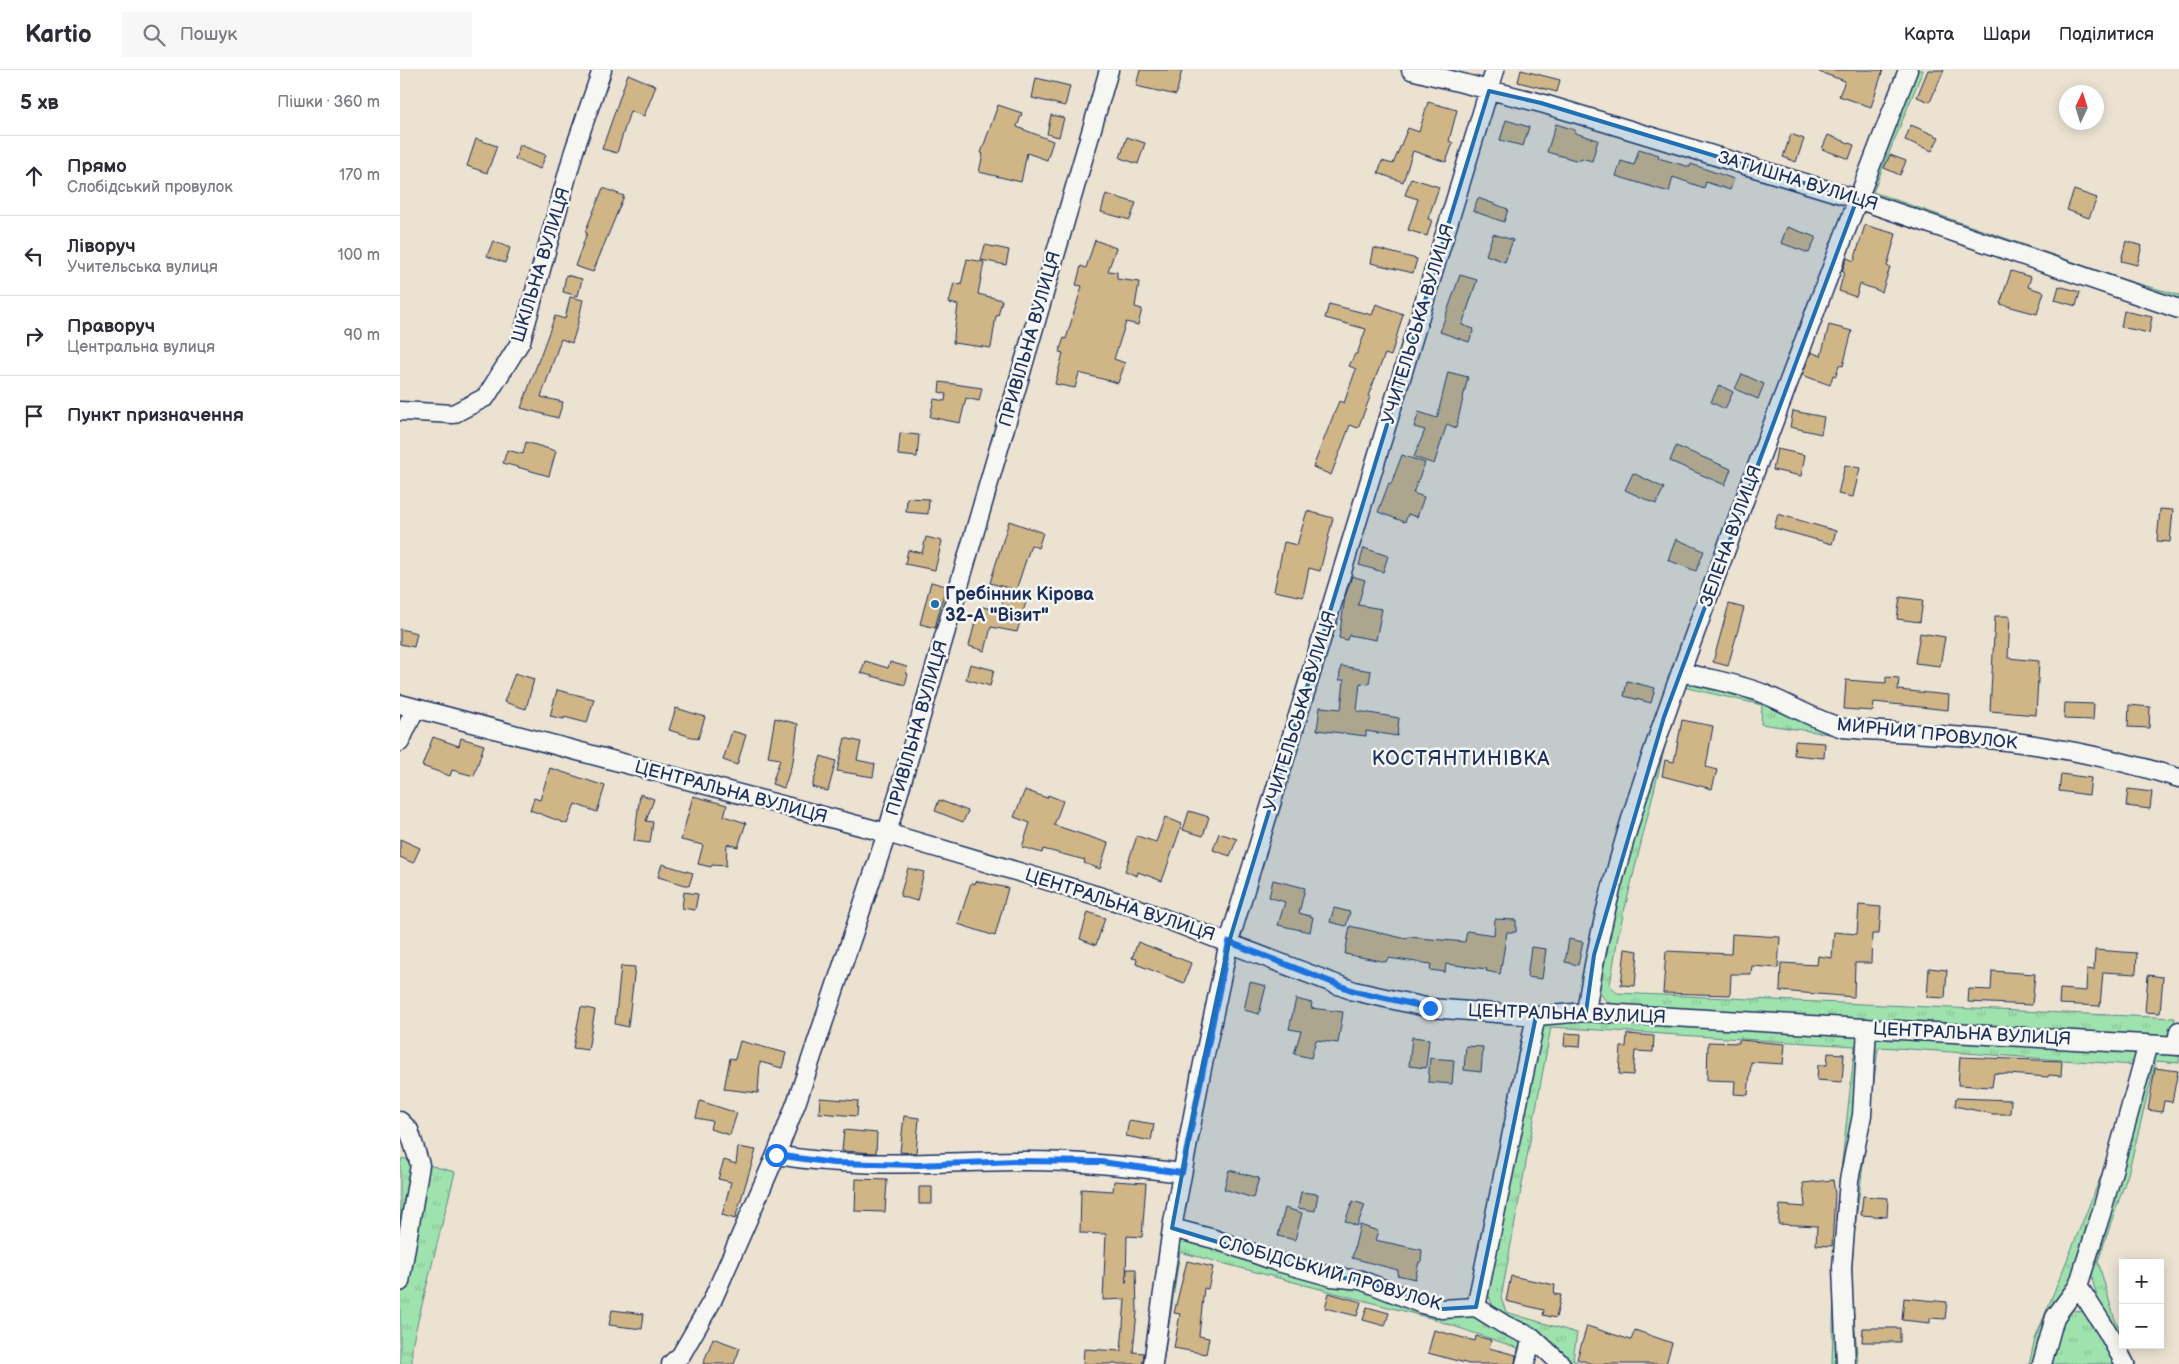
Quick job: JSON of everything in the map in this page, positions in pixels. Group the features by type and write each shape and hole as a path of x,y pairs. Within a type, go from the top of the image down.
{"street":[{"name":"ШКІЛЬНА ВУЛИЦЯ","path":"400,411 453,414 486,397 521,341 574,151 602,70"},
{"name":"ПРИВІЛЬНА ВУЛИЦЯ","path":"670,1364 681,1355 712,1301 776,1155 797,1101 887,833 1109,70"},
{"name":"ЗАТИШНА ВУЛИЦЯ","path":"1411,70 1541,103 1857,198 2179,309"},
{"name":"УЧИТЕЛЬСЬКА ВУЛИЦЯ","path":"1153,1364 1172,1228 1229,942 1495,70"},
{"name":"ЗЕЛЕНА ВУЛИЦЯ","path":"1586,1012 1594,955 1636,800 1823,286 1908,70"},
{"name":"МИРНИЙ ПРОВУЛОК","path":"1681,672 1740,685 1766,694 1820,721 1843,728 1990,739 2041,746 2108,758 2179,778"},
{"name":"ЦЕНТРАЛЬНА ВУЛИЦЯ","path":"407,706 887,833 1132,906 1354,991 1430,1008 1536,1016 1586,1012 2148,1044 2178,1041"},
{"path":"400,742 407,706"},
{"path":"1536,1016 1476,1307 1504,1325 1532,1337 1561,1364"},
{"path":"1846,1364 1842,1267 1849,1180 1862,1115 1867,1028"},
{"path":"2042,1364 2056,1316 2078,1286 2101,1214 2148,1044"},
{"path":"400,1120 409,1130 420,1165 400,1282"},
{"path":"776,1155 833,1163 917,1165 1016,1161 1101,1162 1182,1173"},
{"name":"СЛОБІДСЬКИЙ ПРОВУЛОК","path":"1172,1228 1221,1241 1287,1264 1332,1277 1361,1280 1422,1304 1442,1309 1476,1307"},
{"path":"2078,1286 2107,1331 2125,1364"},
{"path":"1525,1364 1532,1337"}],"highlighted area":[{"path":"1489,91 1541,103 1857,199 1664,717 1594,955 1586,1012 1536,1016 1476,1307 1442,1309 1361,1280 1332,1277 1172,1228 1201,1073 1229,942"}],"green space":[{"path":"1912,70 1923,70 1873,192 2125,280 2179,295 2179,304 1867,197"},
{"path":"1692,680 1746,693 1829,734 1761,724 1762,705 1683,687 1670,726 1618,936 1610,985 1617,993 2175,1018 2171,1038 1613,1006 1608,1003 1600,992 1597,973 1651,781 1682,684"},
{"path":"1548,1019 1863,1034 1843,1364 1832,1364 1836,1215 1855,1046 1551,1027 1501,1298 1506,1312 1577,1333 1573,1360 1582,1364 1567,1364 1500,1314 1492,1305 1488,1293 1540,1026"},
{"path":"1872,1035 2137,1050 2138,1068 2071,1279 2038,1340 2033,1364 2029,1364 2035,1339 2106,1164 2133,1065 1881,1047 1878,1049 1854,1235 1851,1284 1858,1364 1850,1364 1846,1289"},
{"path":"2155,1054 2179,1054 2179,1063 2156,1061 2128,1174 2098,1261 2114,1317 2119,1328 2119,1343 2100,1305 2091,1267 2151,1059"},
{"path":"402,1158 455,1172 412,1345 412,1364 400,1364 400,1166"},
{"path":"1196,1238 1478,1315 1523,1339 1521,1364 1516,1364 1518,1348 1430,1318 1180,1252 1163,1364 1155,1364 1174,1245 1181,1241"},
{"path":"2073,1310 2085,1312 2121,1364 2047,1364 2064,1316"},
{"path":"2122,1349 2129,1349 2136,1364 2130,1364"}],"building":[{"path":"1140,70 1182,70 1176,95 1136,86"},
{"path":"1521,70 1560,80 1557,92 1518,82"},
{"path":"1819,70 1883,70 1871,107 1839,96 1845,81 1819,72"},
{"path":"1928,70 1944,70 1930,102 1917,97"},
{"path":"628,74 656,86 644,116 630,111 617,153 602,149"},
{"path":"1036,78 1070,86 1065,106 1032,98"},
{"path":"1428,102 1457,110 1449,141 1453,143 1446,162 1413,151 1403,182 1378,173 1382,161 1393,164 1408,128 1419,132"},
{"path":"998,105 1022,113 1017,127 1053,141 1047,160 1027,153 1021,182 979,172 983,154 981,153"},
{"path":"1051,115 1064,118 1059,137 1047,134"},
{"path":"1506,120 1529,127 1523,146 1500,140"},
{"path":"1556,124 1575,130 1575,133 1598,140 1592,161 1581,158 1579,161 1547,152"},
{"path":"1911,125 1939,137 1932,151 1905,140"},
{"path":"1791,134 1804,139 1796,162 1783,157"},
{"path":"1828,135 1854,145 1849,159 1822,149"},
{"path":"1127,137 1145,143 1138,164 1120,158"},
{"path":"476,139 497,146 487,173 467,166"},
{"path":"520,145 546,155 540,169 515,159"},
{"path":"1639,149 1659,155 1658,158 1690,167 1691,164 1734,179 1730,190 1706,182 1704,188 1673,177 1669,192 1616,176 1621,161 1634,165"},
{"path":"1890,155 1906,161 1900,175 1884,168"},
{"path":"1411,178 1439,187 1428,219 1432,220 1427,236 1408,230 1418,199 1405,195"},
{"path":"603,188 624,196 593,272 575,266 587,233 585,232"},
{"path":"2074,190 2097,198 2089,218 2067,210"},
{"path":"1106,194 1136,203 1130,220 1101,212"},
{"path":"1478,198 1508,209 1504,222 1473,211"},
{"path":"1865,225 1896,234 1887,266 1890,267 1882,292 1860,284 1856,297 1839,291 1844,272 1842,271 1847,258 1854,261"},
{"path":"1787,227 1816,237 1809,253 1781,243"},
{"path":"1493,234 1513,240 1505,262 1486,255"},
{"path":"1095,240 1116,248 1108,271 1117,272 1117,279 1139,282 1135,307 1142,309 1138,325 1126,322 1114,359 1125,363 1118,383 1079,373 1075,388 1055,384 1063,353 1059,352 1064,338 1066,339 1082,286 1076,285 1081,266 1086,268"},
{"path":"493,241 510,248 505,263 487,256"},
{"path":"2126,241 2142,246 2137,265 2121,261"},
{"path":"985,245 1009,250 1006,265 981,260"},
{"path":"1374,248 1417,259 1413,273 1371,263"},
{"path":"967,259 984,262 978,294 1002,300 998,316 996,316 991,348 953,343 958,305 949,303 954,283 961,285"},
{"path":"2011,271 2031,277 2028,287 2044,292 2037,314 2000,304"},
{"path":"566,275 582,279 578,296 563,292"},
{"path":"1460,275 1477,280 1462,325 1474,329 1469,342 1440,332"},
{"path":"2059,286 2080,292 2076,306 2055,300"},
{"path":"570,297 583,300 577,327 572,343 561,339 541,397 563,402 558,418 521,408 555,316 565,319"},
{"path":"1329,304 1372,315 1376,304 1403,314 1391,356 1385,354 1368,396 1370,397 1358,428 1350,425 1331,475 1313,467 1339,401 1344,403 1356,369 1349,366 1355,354 1357,354 1366,329 1325,318"},
{"path":"2124,311 2152,317 2149,333 2121,327"},
{"path":"1829,325 1852,331 1843,366 1839,365 1836,376 1833,375 1830,385 1802,375 1811,352 1821,356"},
{"path":"1448,372 1468,377 1456,428 1447,424 1434,464 1414,457 1425,430 1414,427 1419,412 1437,418"},
{"path":"1742,374 1764,384 1758,399 1735,389"},
{"path":"940,382 982,388 979,401 966,398 960,423 930,417 934,399 945,401 946,394 939,392"},
{"path":"1719,385 1733,392 1725,409 1711,402"},
{"path":"1793,411 1824,417 1821,434 1790,427"},
{"path":"900,433 919,435 917,457 898,455"},
{"path":"526,442 556,451 549,476 503,463 507,450 523,454"},
{"path":"1676,446 1731,469 1725,485 1670,461"},
{"path":"1777,449 1805,455 1801,476 1773,470"},
{"path":"1402,455 1425,463 1413,493 1424,497 1417,517 1408,514 1405,522 1378,512"},
{"path":"1845,465 1860,468 1853,497 1838,494"},
{"path":"1633,473 1664,488 1656,504 1625,490"},
{"path":"907,498 929,499 928,514 906,512"},
{"path":"2160,509 2173,510 2170,542 2157,541"},
{"path":"1307,511 1333,518 1320,571 1309,568 1303,597 1274,591 1284,542 1297,545"},
{"path":"1778,514 1836,531 1832,544 1774,528"},
{"path":"1009,521 1043,533 1038,548 1031,545 1016,590 990,583"},
{"path":"926,537 942,541 935,570 905,564 908,550 922,553"},
{"path":"1676,539 1704,551 1696,571 1668,560"},
{"path":"1364,548 1388,556 1383,572 1359,565"},
{"path":"1352,576 1365,580 1358,605 1382,609 1376,640 1349,635 1347,640 1339,638 1345,597"},
{"path":"931,582 946,586 935,628 920,624"},
{"path":"1005,595 1026,602 1017,632 991,627 985,651 969,646 979,606 1000,611"},
{"path":"1900,597 1923,600 1920,622 1897,619"},
{"path":"1729,604 1744,608 1728,666 1713,662"},
{"path":"1995,616 2010,616 2008,658 2039,661 2036,715 1990,711"},
{"path":"400,629 417,633 414,647 400,644"},
{"path":"1920,633 1945,637 1940,666 1915,663"},
{"path":"865,661 888,668 890,662 907,667 906,673 908,674 905,685 861,673"},
{"path":"970,664 994,670 990,686 966,679"},
{"path":"1341,666 1371,671 1369,684 1360,683 1357,711 1399,718 1397,736 1366,731 1366,736 1317,730 1320,707 1341,709 1344,680 1339,680"},
{"path":"515,673 534,679 526,709 504,702"},
{"path":"1886,677 1899,678 1898,690 1949,695 1948,710 1874,702 1873,711 1844,709 1846,680 1886,683"},
{"path":"1627,681 1655,688 1651,703 1624,696"},
{"path":"557,690 594,699 587,723 564,717 564,719 550,716"},
{"path":"2065,703 2094,704 2093,720 2064,719"},
{"path":"2129,705 2150,707 2149,728 2128,727"},
{"path":"676,708 705,717 698,739 669,730"},
{"path":"775,718 798,724 793,761 784,788 772,784 780,759 768,757"},
{"path":"1682,720 1713,726 1706,767 1717,770 1712,789 1662,776 1665,760 1674,762"},
{"path":"732,731 746,735 737,765 723,760"},
{"path":"433,737 459,746 461,738 484,745 474,776 452,770 450,776 422,766"},
{"path":"845,738 861,742 857,760 875,764 873,777 837,771"},
{"path":"1795,741 1825,743 1824,758 1794,755"},
{"path":"821,756 836,761 828,791 812,787"},
{"path":"550,768 605,786 597,812 575,804 567,824 530,810 534,798 540,800"},
{"path":"2061,774 2091,778 2089,795 2059,791"},
{"path":"2128,789 2152,792 2150,809 2126,806"},
{"path":"1025,790 1047,798 1048,795 1063,801 1054,825 1108,843 1100,869 1084,863 1085,860 1043,849 1042,853 1022,847 1030,823 1014,817"},
{"path":"640,794 654,799 646,821 653,822 650,843 634,841"},
{"path":"693,796 727,805 724,816 746,823 738,847 727,844 726,866 712,865 711,867 698,864 703,845 681,840"},
{"path":"939,800 968,811 963,822 935,811"},
{"path":"1189,811 1209,817 1203,836 1183,830"},
{"path":"1165,817 1182,824 1162,881 1138,872 1137,876 1125,871 1137,836 1156,842"},
{"path":"1219,833 1237,839 1230,856 1213,850"},
{"path":"400,839 420,848 413,863 400,857"},
{"path":"662,864 693,873 689,886 658,877"},
{"path":"908,868 924,872 917,901 900,896"},
{"path":"1273,880 1305,888 1299,913 1313,917 1310,932 1278,925 1285,902 1269,897"},
{"path":"976,881 1008,888 995,936 958,924 971,883 975,884"},
{"path":"684,892 698,894 695,910 682,908"},
{"path":"1859,905 1881,907 1879,934 1872,934 1871,963 1855,963 1854,997 1780,991 1781,963 1817,965 1818,956 1832,958 1834,932 1857,934"},
{"path":"1334,908 1350,912 1346,926 1330,922"},
{"path":"1088,912 1105,918 1096,945 1080,939"},
{"path":"1495,919 1516,920 1516,932 1507,932 1500,974 1486,971 1487,969 1446,964 1445,972 1430,970 1431,964 1388,958 1386,962 1345,954 1350,926 1407,939 1408,937 1465,942 1467,931 1494,935"},
{"path":"1732,934 1780,937 1778,968 1752,966 1751,974 1731,974 1730,995 1663,993 1666,951 1731,954"},
{"path":"1569,939 1583,942 1578,965 1565,962"},
{"path":"1138,942 1191,963 1184,983 1136,964 1137,959 1132,958"},
{"path":"1531,947 1546,949 1542,979 1527,977"},
{"path":"1625,949 1638,951 1635,986 1621,985"},
{"path":"2095,950 2137,953 2136,974 2103,972 2100,1006 2059,1004 2060,989 2086,991 2087,969 2094,970"},
{"path":"621,966 635,967 628,1027 615,1024"},
{"path":"1929,968 1947,970 1945,998 1927,997"},
{"path":"1992,971 2035,974 2032,1005 1968,1002 1969,989 1991,990"},
{"path":"2148,975 2163,977 2160,1013 2145,1012"},
{"path":"1250,982 1266,986 1259,1014 1244,1010"},
{"path":"1296,999 1312,1003 1311,1008 1343,1012 1338,1043 1316,1040 1311,1058 1294,1054 1301,1031 1289,1029"},
{"path":"581,1007 595,1010 588,1050 573,1048"},
{"path":"1565,1033 1581,1034 1580,1047 1564,1046"},
{"path":"1627,1034 1654,1036 1653,1052 1635,1051 1633,1075 1619,1074 1621,1047 1626,1047"},
{"path":"1412,1037 1429,1039 1426,1068 1409,1066"},
{"path":"1739,1040 1785,1044 1783,1064 1751,1062 1748,1095 1734,1094 1735,1081 1707,1080 1708,1042 1739,1043"},
{"path":"740,1041 786,1053 782,1068 760,1062 758,1093 724,1089 730,1058 735,1059"},
{"path":"1466,1046 1483,1047 1481,1072 1464,1070"},
{"path":"1828,1053 1844,1054 1842,1082 1817,1080 1818,1065 1827,1065"},
{"path":"1960,1057 2062,1061 2061,1076 2049,1075 2048,1077 1994,1073 1992,1087 1958,1085"},
{"path":"1430,1058 1454,1060 1452,1084 1428,1082"},
{"path":"2155,1068 2178,1071 2172,1102 2164,1101 2162,1112 2148,1110"},
{"path":"820,1098 858,1101 857,1116 819,1113"},
{"path":"1956,1098 2011,1100 2010,1114 1993,1114 1955,1106"},
{"path":"700,1101 737,1113 730,1135 710,1129 712,1121 696,1118"},
{"path":"904,1116 919,1118 916,1153 900,1152"},
{"path":"1129,1120 1154,1124 1151,1141 1126,1136"},
{"path":"844,1130 877,1133 876,1153 842,1151"},
{"path":"738,1147 756,1150 735,1219 722,1215 731,1182 718,1179 724,1160 736,1164"},
{"path":"1229,1170 1259,1178 1253,1198 1224,1189"},
{"path":"856,1179 887,1180 885,1212 855,1211"},
{"path":"1833,1180 1835,1194 1832,1246 1816,1245 1817,1226 1778,1224 1780,1205 1805,1207 1803,1183"},
{"path":"1114,1181 1146,1183 1142,1237 1127,1236 1126,1284 1127,1269 1136,1269 1137,1312 1133,1352 1144,1353 1143,1364 1083,1364 1084,1349 1121,1351 1125,1299 1103,1300 1106,1234 1080,1233 1081,1189 1113,1191"},
{"path":"919,1187 932,1187 932,1204 919,1204"},
{"path":"1301,1192 1318,1194 1315,1211 1298,1208"},
{"path":"1863,1196 1888,1198 1887,1217 1861,1215"},
{"path":"1353,1201 1365,1205 1357,1226 1345,1221"},
{"path":"1285,1208 1302,1213 1295,1240 1278,1236"},
{"path":"1360,1225 1378,1231 1375,1240 1422,1250 1421,1262 1419,1262 1415,1279 1397,1275 1398,1270 1352,1258"},
{"path":"1187,1261 1213,1267 1208,1289 1204,1288 1199,1336 1209,1338 1206,1354 1174,1348 1180,1314 1174,1313"},
{"path":"1511,1276 1555,1285 1554,1294 1561,1295 1556,1318 1543,1315 1544,1310 1506,1301"},
{"path":"1329,1293 1361,1302 1357,1316 1325,1308"},
{"path":"1904,1298 1947,1302 1945,1319 1930,1318 1930,1323 1902,1320"},
{"path":"1367,1307 1389,1313 1385,1326 1363,1320"},
{"path":"612,1310 644,1314 642,1329 609,1325"},
{"path":"1587,1326 1631,1340 1635,1330 1672,1343 1666,1364 1593,1364 1577,1359"},
{"path":"1863,1328 1900,1328 1900,1342 1862,1342"},
{"path":"1434,1330 1475,1341 1476,1336 1491,1340 1489,1348 1516,1355 1515,1364 1469,1364 1428,1353"},
{"path":"713,1338 740,1348 734,1364 703,1364"}],"place":[{"name":"Гребінник Кірова 32-А \"Візит\"","path":"935,604"}],"district":[{"name":"КОСТЯНТИНІВКА","path":"1461,759"}],"route":[{"path":"776,1155 833,1163 917,1165 1016,1161 1101,1162 1182,1173 1229,942 1354,991 1430,1008"}]}
